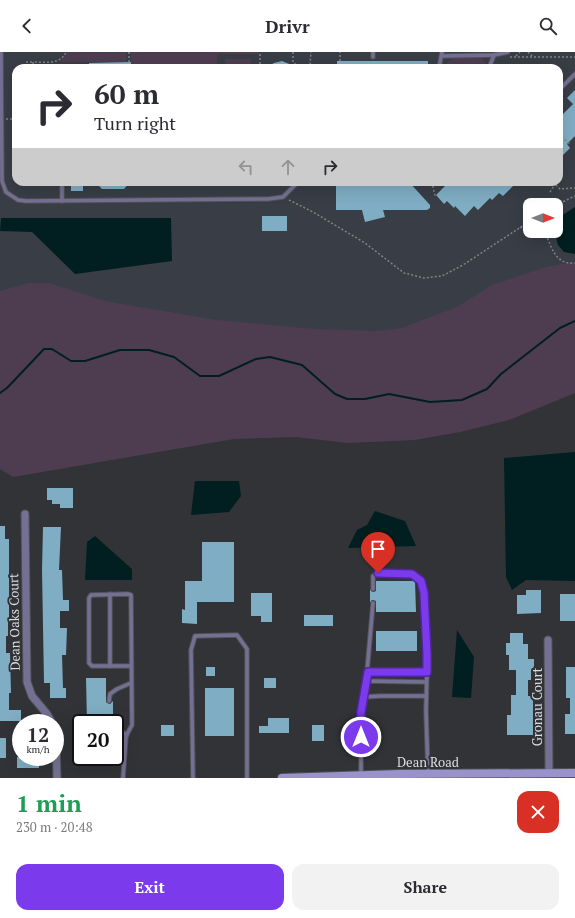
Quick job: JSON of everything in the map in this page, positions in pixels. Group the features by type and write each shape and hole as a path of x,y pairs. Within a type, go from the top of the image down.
{"main road":[{"name":"Dean Road","path":"282,778 361,775 575,773"}],"street":[{"name":"Dean Oaks Court","path":"24,514 27,682 32,696 47,714"},
{"name":"Gronau Court","path":"548,640 549,773"},
{"path":"57,766 57,778"}],"lane":[{"path":"1,52 2,181 6,192 18,200 268,199 283,197 294,186"},
{"path":"372,52 373,57"},
{"path":"440,64 442,54 494,55 508,52"},
{"path":"491,64 494,55"},
{"path":"563,86 575,74"},
{"path":"62,186 62,201"},
{"path":"373,589 373,576 378,573 412,574 421,581 424,593 427,654 426,696 428,774"},
{"path":"110,594 110,666"},
{"path":"123,778 127,735 132,725 132,666 132,595 91,595 89,598 89,663 92,666 132,666"},
{"path":"361,775 361,712 368,672 373,603"},
{"path":"194,778 191,650 196,636 237,635 247,649 247,778"},
{"path":"368,672 427,672"},
{"path":"366,681 426,682"},
{"path":"109,701 110,694 117,689 132,683"},
{"path":"363,697 426,696"}],"path":[{"path":"26,62 56,62 61,59 66,52"},
{"path":"129,52 129,62"},
{"path":"260,52 260,64"},
{"path":"293,52 293,62 296,64"},
{"path":"310,64 311,52"},
{"path":"340,52 340,61"},
{"path":"516,56 520,52"},
{"path":"528,52 532,56"},
{"path":"509,57 575,57"},
{"path":"2,119 12,120"},
{"path":"563,138 570,144"},
{"path":"433,186 435,196"},
{"path":"550,192 553,186"},
{"path":"557,186 560,189 575,188"},
{"path":"563,202 575,196"},
{"path":"283,197 313,212 365,243 404,273 424,278 442,276 464,265 523,225"},
{"path":"548,238 554,254 560,260 570,264 575,263"}],"shaded area":[{"path":"0,52 575,52 575,346 0,360"},
{"path":"67,52 126,52 126,62 58,62 62,60"},
{"path":"131,52 259,52 259,54 217,54 217,64 131,64"},
{"path":"458,57 481,57 486,64 446,64 450,60"},
{"path":"225,59 251,59 251,64 225,64"},
{"path":"575,262 575,393 509,420 460,432 415,440 348,443 296,437 234,439 13,477 0,469 0,291 29,283 49,283 105,301 217,320 315,329 375,331 402,328 459,306 492,285 546,267"}],"water":[{"path":"575,207 575,254 564,252 558,245 556,238 563,238 563,215"},
{"path":"1,218 171,218 172,261 75,274 32,232 0,231"},
{"path":"575,452 575,581 526,580 512,590 506,577 504,458"},
{"path":"195,481 239,481 241,496 229,512 191,515"},
{"path":"375,511 405,521 416,546 348,548 357,530 367,525"},
{"path":"95,536 132,569 132,580 85,580 87,542"},
{"path":"457,630 474,657 471,698 452,697"}],"building":[{"path":"282,61 289,64 272,64"},
{"path":"337,61 428,61 428,64 337,64"},
{"path":"131,62 131,64 89,64"},
{"path":"575,90 575,136 567,144 570,148 563,155 563,114 573,104 567,98"},
{"path":"71,186 83,186 83,191 71,191"},
{"path":"99,186 127,186 124,189 102,189"},
{"path":"336,186 413,186 430,205 430,208 427,210 383,210 385,217 365,222 362,210 336,210"},
{"path":"445,186 513,186 503,196 499,193 492,200 490,198 478,210 474,206 465,216 455,206 454,208 447,201 444,204 436,195"},
{"path":"262,216 287,216 287,231 262,231"},
{"path":"47,488 73,488 73,508 60,508 60,504 52,504 52,500 47,500"},
{"path":"0,526 5,526 5,539 9,539 9,622 8,636 6,636 6,653 10,653 11,693 9,693 9,710 21,710 21,714 12,714 12,721 0,721"},
{"path":"43,527 61,527 59,570 62,570 63,600 69,600 69,611 60,611 60,628 67,628 66,655 62,655 63,688 66,688 66,698 50,698 50,683 44,683 42,570"},
{"path":"202,542 234,542 234,602 197,602 197,624 182,623 182,609 185,610 185,581 202,581"},
{"path":"376,581 415,581 416,612 376,612 376,601 372,600 370,603 370,589 373,592 376,591"},
{"path":"526,590 541,590 541,613 517,614 517,595 526,595"},
{"path":"251,593 272,593 272,622 261,622 261,616 251,616"},
{"path":"560,594 575,594 575,621 560,621"},
{"path":"304,615 333,615 333,626 304,626"},
{"path":"376,631 417,631 417,651 376,651"},
{"path":"510,633 523,633 523,644 528,644 528,659 534,659 534,671 531,671 531,680 528,680 528,696 533,696 533,735 507,735 507,715 511,715 511,695 516,695 516,670 509,670 509,655 506,655 506,643 510,643"},
{"path":"206,667 215,667 215,676 206,676"},
{"path":"566,667 575,667 575,734 565,734 565,714 570,714 570,698 566,698"},
{"path":"86,678 106,678 106,702 110,704 113,701 113,714 87,714"},
{"path":"264,678 276,678 276,688 264,688"},
{"path":"205,688 234,688 234,736 205,736"},
{"path":"268,718 289,718 289,733 259,733 259,726 268,726"},
{"path":"161,725 174,725 174,736 161,736"},
{"path":"312,725 324,725 324,741 312,741"},
{"path":"0,738 6,738 6,758 0,758"},
{"path":"17,766 39,766 39,768 17,768"}],"waterway":[{"path":"0,393 7,388 44,349 52,349 71,361 85,361 120,350 149,350 174,357 200,376 219,376 256,359 270,357 302,365 335,394 347,399 365,399 389,394 430,402 462,400 487,389 501,374 560,328 575,321"}],"route":[{"path":"361,737 361,712 368,672 427,672 424,593 421,581 416,575 412,574 378,573"}]}
